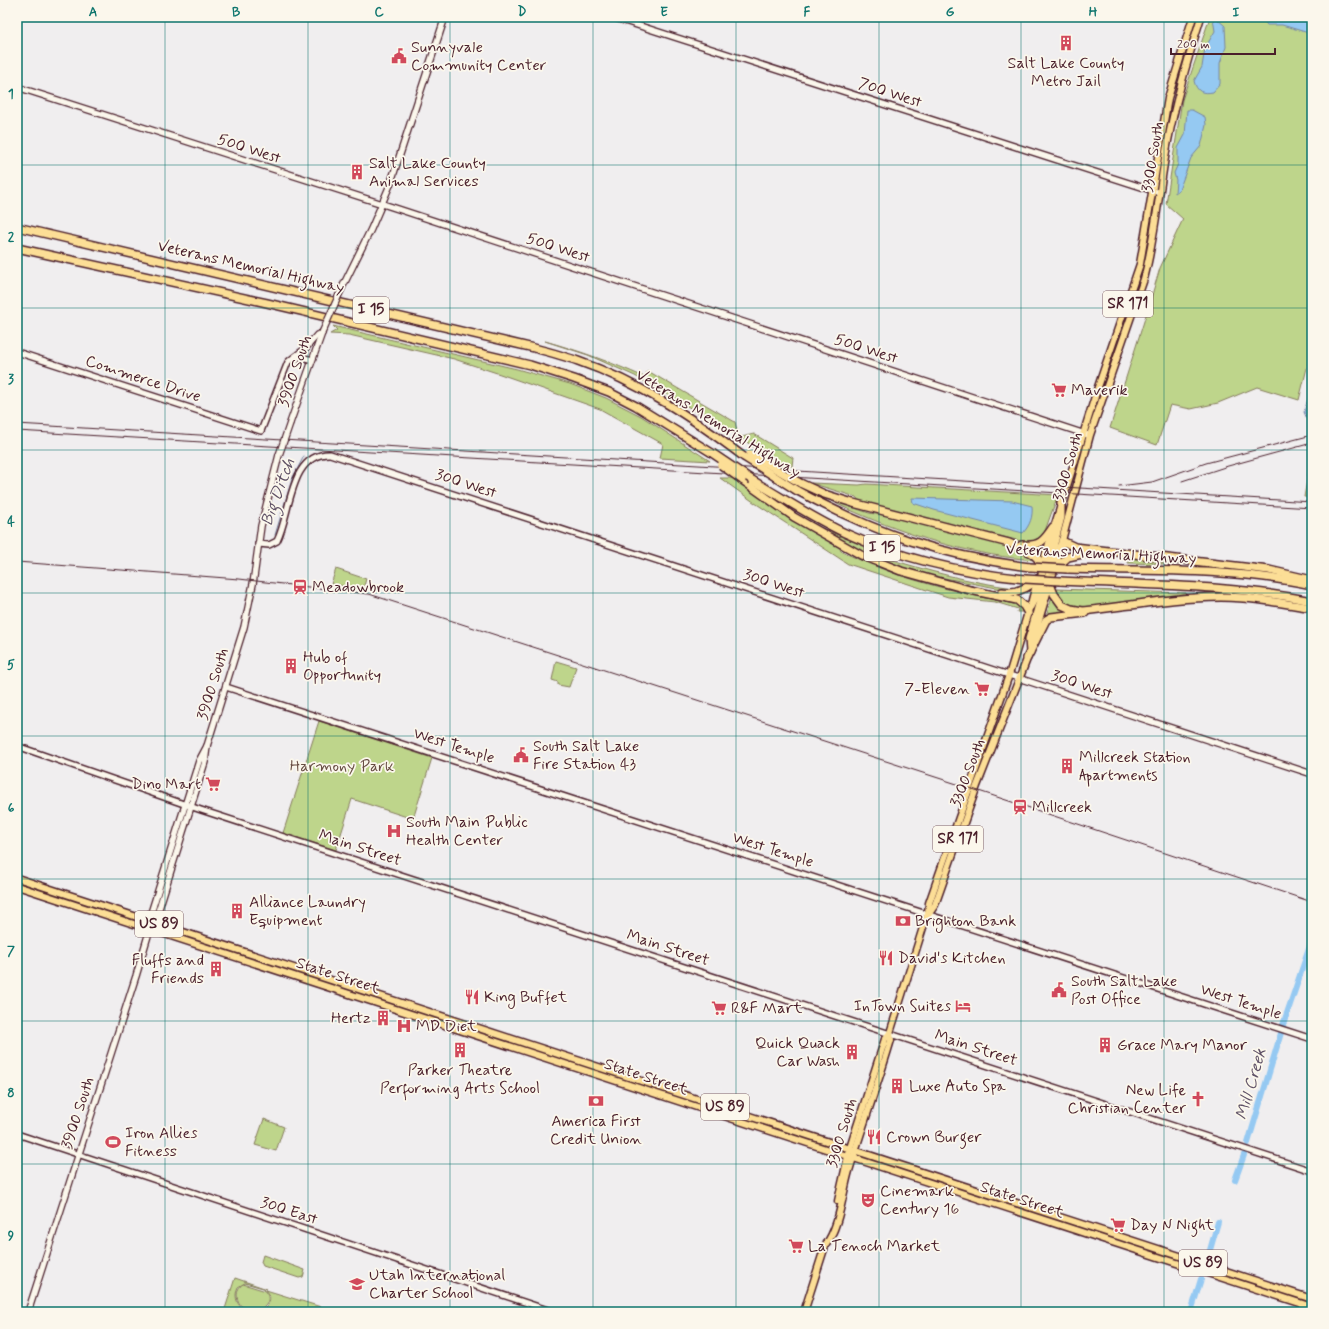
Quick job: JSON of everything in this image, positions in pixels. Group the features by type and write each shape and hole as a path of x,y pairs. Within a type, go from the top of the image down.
{"highway":[{"name":"Veterans Memorial Highway","path":"17,227 534,348 579,361 641,390 710,432 796,490 858,522 920,545 972,558 1030,567 1249,575 1279,578 1312,585"},
{"name":"Veterans Memorial Highway","path":"17,248 267,303 530,365 574,379 609,392 636,406 752,480 845,533 880,547 954,568 992,576 1026,579 1242,589 1276,593 1312,601"},
{"path":"711,455 742,480 794,517 839,544 888,567 941,582 1017,600 1029,610 1062,543 1075,548 1097,551 1269,570 1312,580"},
{"path":"747,456 824,494 853,503 1009,543 1032,546 1039,544 1044,541 1053,527"},
{"path":"1029,655 1029,639 1042,597 1061,517 1061,502"},
{"path":"1009,543 1032,553 1046,575 1054,594 1062,605 1071,609 1083,611 1185,598 1222,597 1259,599 1312,608"},
{"path":"941,582 1011,593 1023,590 1071,556 1097,551"},
{"path":"1029,655 1045,621 1051,617 1076,615 1109,608"}],"main road":[{"name":"3900 South","path":"28,1312 136,976 149,930 152,922 156,918 188,806 199,761 207,746 244,627 264,507 279,455 322,333 382,204 399,158 445,17"},
{"name":"3300 South","path":"1046,575 1053,527 1143,252 1168,98 1193,17"},
{"name":"3300 South","path":"1062,543 1090,435 1144,279 1150,254 1167,142 1176,99 1201,17"},
{"name":"500 West","path":"17,88 382,204 1090,435"},
{"path":"293,358 317,335 322,333"},
{"name":"3300 South","path":"804,1312 828,1243 853,1149 885,1039 890,1033 928,914 929,903 1009,675 1029,610"},
{"name":"3300 South","path":"928,914 935,905 986,763 1029,655"},
{"name":"300 West","path":"1009,675 1312,774"},
{"path":"983,746 984,761 986,763"},
{"name":"State Street","path":"17,878 1312,1299"},
{"name":"State Street","path":"17,886 1312,1307"},
{"path":"1093,1237 1099,1233 1116,1239 1120,1236"}],"street":[{"name":"700 West","path":"612,17 1160,193"},
{"name":"Commerce Drive","path":"17,352 261,431 284,368 293,358"},
{"path":"293,358 299,356 312,360"},
{"name":"300 West","path":"258,544 275,544 279,539 294,488 304,466 311,458 319,454 337,455 1009,675"},
{"name":"West Temple","path":"226,687 1312,1039"},
{"name":"Main Street","path":"17,746 188,806 1312,1171"},
{"name":"300 East","path":"17,1134 554,1312"}],"green space":[{"path":"1210,17 1304,17 1312,20 1312,348 1299,400 1257,387 1218,403 1191,409 1170,405 1157,445 1110,428 1160,268 1183,219 1166,204 1182,100"},
{"path":"333,326 517,369 570,384 606,398 641,416 710,461 660,458 663,444 600,409 454,359 349,335 330,334 337,330"},
{"path":"545,341 595,357 620,366 644,377 648,371 735,422 738,435 742,437 754,434 793,458 792,466 779,465 737,435 635,376 588,355"},
{"path":"1311,458 1312,497 1304,497"},
{"path":"720,478 735,478 791,519 840,548 841,551 862,561 904,577 926,583 1014,604 1014,602 1020,606 1023,612 1017,612 1018,609 995,602 948,597 848,564 755,503"},
{"path":"811,483 866,484 1058,495 1042,539 1029,543 860,502 856,497"},
{"path":"829,499 869,513 889,516 1019,549 1027,552 1035,560 991,555 927,539 864,516"},
{"path":"822,528 886,556 886,558 917,567 949,576 997,586 1014,588 1016,586 1023,586 1007,590 913,572 874,557 821,530"},
{"path":"1129,558 1204,565 1128,563"},
{"path":"336,569 366,579 363,589 331,584"},
{"path":"1055,589 1186,593 1186,595 1081,607 1066,603"},
{"path":"1052,597 1071,612 1046,617"},
{"path":"556,661 576,667 569,687 558,685 558,682 552,680"},
{"name":"Harmony Park","path":"319,721 432,758 413,819 352,799 336,850 283,833"},
{"path":"264,1119 284,1127 276,1151 255,1145"},
{"path":"263,1255 305,1270 303,1277 299,1278 263,1266 261,1262"},
{"path":"235,1278 267,1289 245,1283 238,1287 236,1299 242,1308 249,1312 224,1312"},
{"path":"243,1284 266,1291 268,1298 267,1304 256,1310 244,1308 239,1303 237,1295 238,1289"},
{"path":"266,1290 321,1307 319,1312 259,1312 265,1308 270,1299 270,1296"}],"water":[{"path":"1261,17 1300,17 1312,24 1312,34 1282,25 1267,25"},
{"path":"1216,18 1225,26 1226,47 1220,63 1220,84 1213,92 1206,93 1198,90 1194,81 1202,67 1205,48 1215,31 1213,19"},
{"path":"1187,110 1192,110 1205,117 1206,125 1201,146 1191,158 1179,190 1175,193 1176,180 1174,173 1178,164 1178,148 1185,135"},
{"path":"1312,385 1312,420 1307,419 1304,412"},
{"path":"912,498 1012,501 1032,506 1032,514 1028,527 1023,533 934,510 913,503"}],"waterway":[{"name":"Big Ditch","path":"275,535 292,479 304,456"},
{"name":"Mill Creek","path":"1283,1025 1312,940"},
{"name":"Mill Creek","path":"1248,1143 1281,1033"},
{"name":"Mill Creek","path":"1235,1180 1244,1155"},
{"name":"Mill Creek","path":"1208,1257 1218,1222"},
{"name":"Mill Creek","path":"1191,1312 1201,1279"}],"tram line":[{"path":"17,562 239,579 369,594 991,795 1312,902"}],"railway":[{"path":"17,424 1312,502"},
{"path":"17,431 1312,508"},
{"path":"1119,486 1152,482 1206,463 1312,435"},
{"path":"1182,481 1228,466 1312,443"}],"place":[{"name":"Salt Lake County Metro Jail","path":"1066,43"},
{"name":"Sunnyvale Community Center","path":"399,56"},
{"name":"Salt Lake County Animal Services","path":"357,172"},
{"name":"Maverik","path":"1059,390"},
{"name":"Meadowbrook","path":"300,587"},
{"name":"Hub of Opportunity","path":"291,666"},
{"name":"7-Eleven","path":"982,689"},
{"name":"South Salt Lake Fire Station 43","path":"521,755"},
{"name":"Millcreek Station Apartments","path":"1067,766"},
{"name":"Dino Mart","path":"213,784"},
{"name":"Millcreek","path":"1020,807"},
{"name":"South Main Public Health Center","path":"394,831"},
{"name":"Alliance Laundry Equipment","path":"237,911"},
{"name":"Brighton Bank","path":"903,921"},
{"name":"David's Kitchen","path":"886,958"},
{"name":"Fluffs and Friends","path":"216,969"},
{"name":"South Salt Lake Post Office","path":"1059,990"},
{"name":"King Buffet","path":"472,997"},
{"name":"InTown Suites","path":"963,1006"},
{"name":"R&F Mart","path":"719,1008"},
{"name":"Hertz","path":"383,1018"},
{"name":"MD Diet","path":"404,1026"},
{"name":"Grace Mary Manor","path":"1105,1045"},
{"name":"Parker Theatre Performing Arts School","path":"460,1050"},
{"name":"Quick Quack Car Wash","path":"852,1052"},
{"name":"Luxe Auto Spa","path":"897,1086"},
{"name":"New Life Christian Center","path":"1198,1099"},
{"name":"America First Credit Union","path":"596,1101"},
{"name":"Crown Burger","path":"874,1137"},
{"name":"Iron Allies Fitness","path":"113,1142"},
{"name":"Cinemark Century 16","path":"868,1200"},
{"name":"Day N Night","path":"1118,1225"},
{"name":"La Tenoch Market","path":"796,1246"},
{"name":"Utah International Charter School","path":"357,1284"}]}
